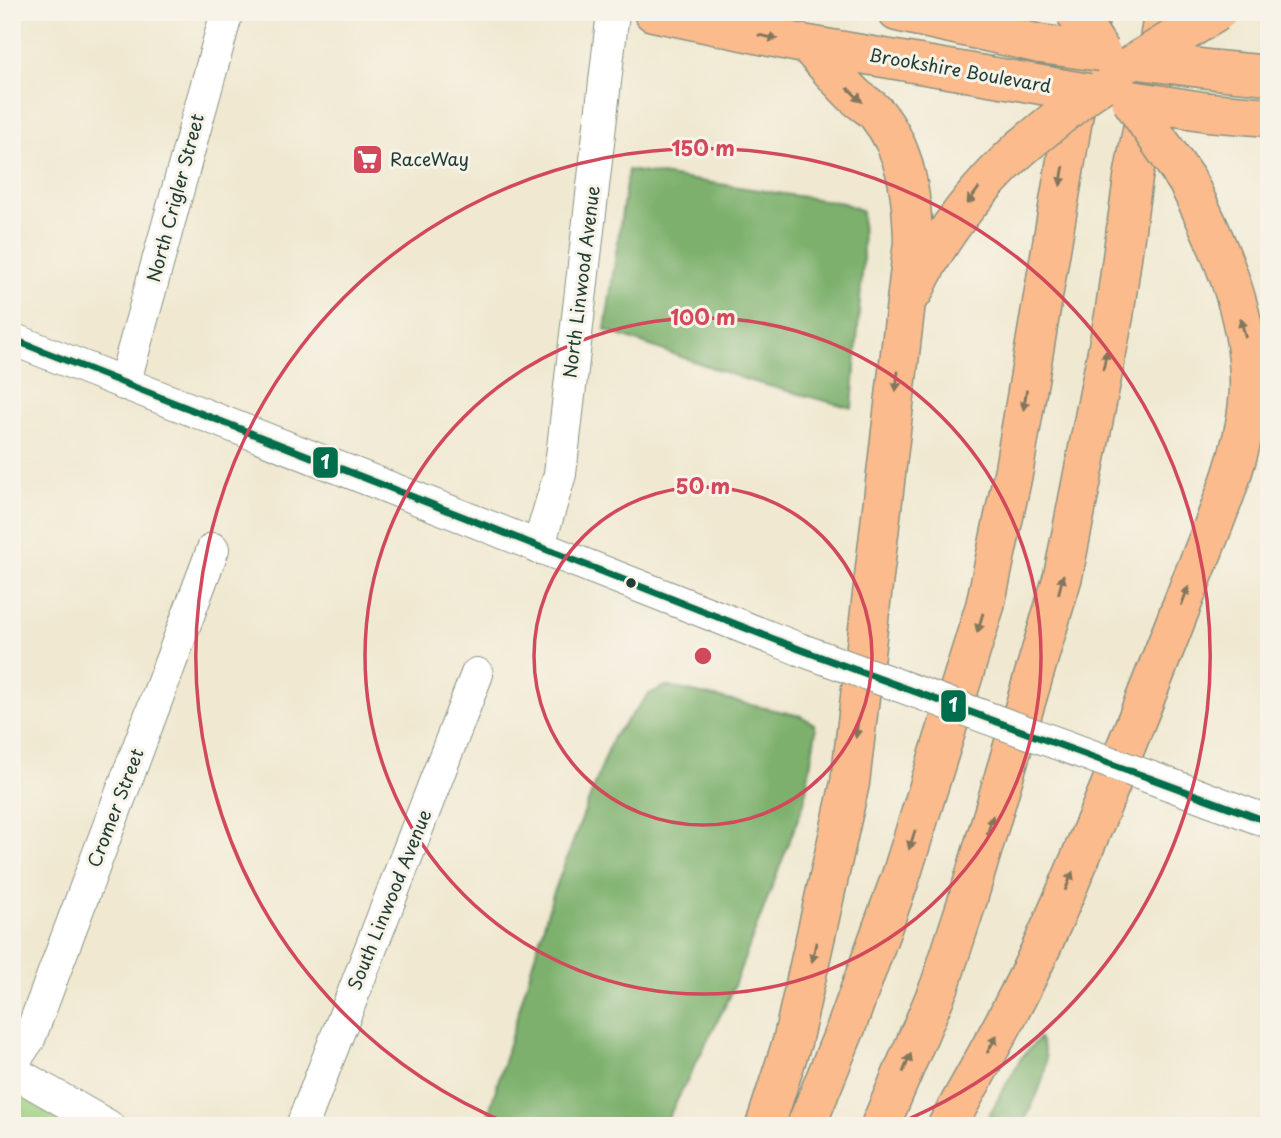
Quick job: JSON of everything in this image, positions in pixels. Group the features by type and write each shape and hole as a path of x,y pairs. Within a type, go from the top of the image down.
{"highway":[{"name":"Brookshire Boulevard","path":"653,12 808,45 1030,83 1216,70 1269,75"},
{"name":"Brookshire Boulevard","path":"897,12 1040,44 1208,112 1269,117"},
{"path":"1075,12 1186,181 1207,222 1228,276 1247,348 1249,386 1241,443"},
{"path":"806,1126 847,1025 901,876 985,606 1016,457 1091,12"},
{"path":"880,1126 940,985 1063,576 1114,316 1133,178 1164,12"},
{"path":"904,313 945,235 979,187 1021,148 1115,76 1217,12"},
{"path":"765,1126 792,1042 850,783 913,242 912,199 900,154 876,112 856,97 808,45"},
{"path":"947,1126 1043,944 1168,640 1241,443 1269,392"}],"street":[{"name":"North Crigler Street","path":"124,384 227,12"},
{"name":"North Linwood Avenue","path":"538,548 560,474 613,12"},
{"path":"12,339 799,649 1269,822"},
{"name":"Cromer Street","path":"12,1064 29,1040 213,549"},
{"name":"South Linwood Avenue","path":"302,1126 477,674"},
{"path":"12,1071 108,1126"}],"green space":[{"path":"628,170 843,203 862,211 863,261 852,408 747,380 605,330"},
{"path":"666,686 801,716 814,724 816,730 804,803 730,996 664,1126 485,1126 552,897 613,737 649,694"},
{"path":"1039,1038 1046,1060 1045,1071 1022,1126 983,1126 1021,1058"},
{"path":"14,1087 82,1126 12,1126"}],"transit line":[{"name":"1","path":"12,339 799,649 1269,822"}],"place":[{"name":"RaceWay","path":"367,160"}]}
